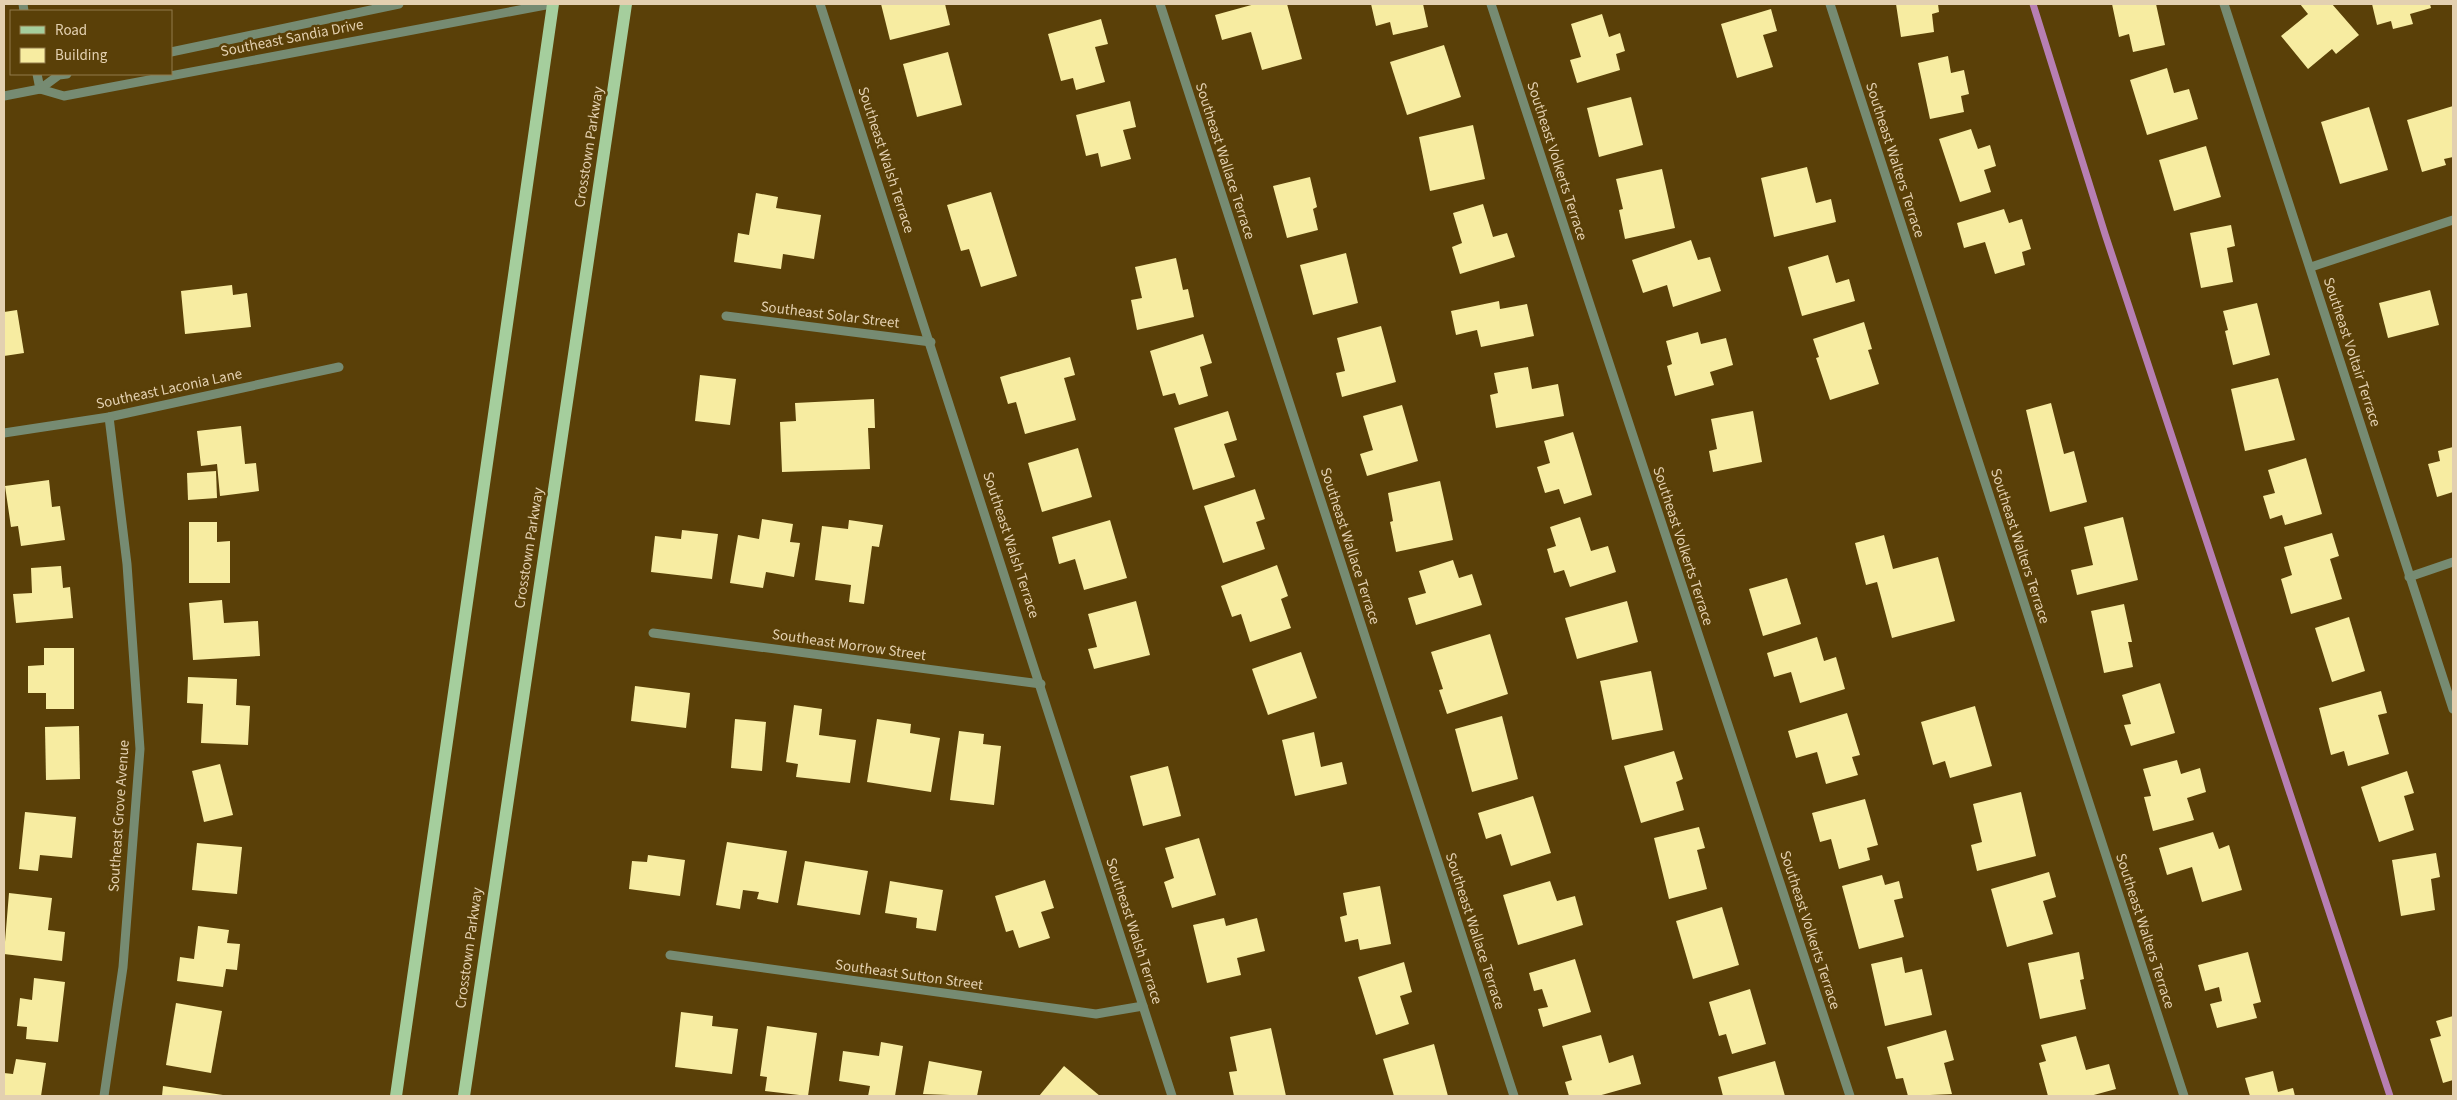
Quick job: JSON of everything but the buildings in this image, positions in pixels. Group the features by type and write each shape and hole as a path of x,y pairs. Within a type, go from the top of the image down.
{"main road":[{"path":"396,1096 552,4"},
{"name":"Crosstown Parkway","path":"464,1096 626,4"}],"street":[{"name":"Southeast Sandia Drive","path":"172,52 399,4"},
{"name":"Southeast Sandia Drive","path":"40,89 64,96 552,4"},
{"name":"Southeast Walsh Terrace","path":"820,4 931,342 1172,1096"},
{"name":"Southeast Wallace Terrace","path":"1160,4 1514,1096"},
{"name":"Southeast Volkerts Terrace","path":"1491,4 1850,1096"},
{"name":"Southeast Walters Terrace","path":"1830,4 2184,1096"},
{"name":"Southeast Voltair Terrace","path":"2224,4 2453,709"},
{"path":"36,75 40,89"},
{"name":"Southeast Sandia Drive","path":"4,96 40,89 59,75"},
{"path":"2311,267 2453,220"},
{"name":"Southeast Solar Street","path":"726,316 931,342"},
{"name":"Southeast Laconia Lane","path":"4,433 110,416 339,367"},
{"name":"Southeast Grove Avenue","path":"104,1096 122,967 140,749 126,564 110,416"},
{"path":"2409,577 2453,562"},
{"name":"Southeast Morrow Street","path":"653,633 1041,684"},
{"name":"Southeast Sutton Street","path":"670,955 1096,1014 1143,1006"}],"waterway":[{"path":"2033,4 2105,234 2390,1096"}]}
